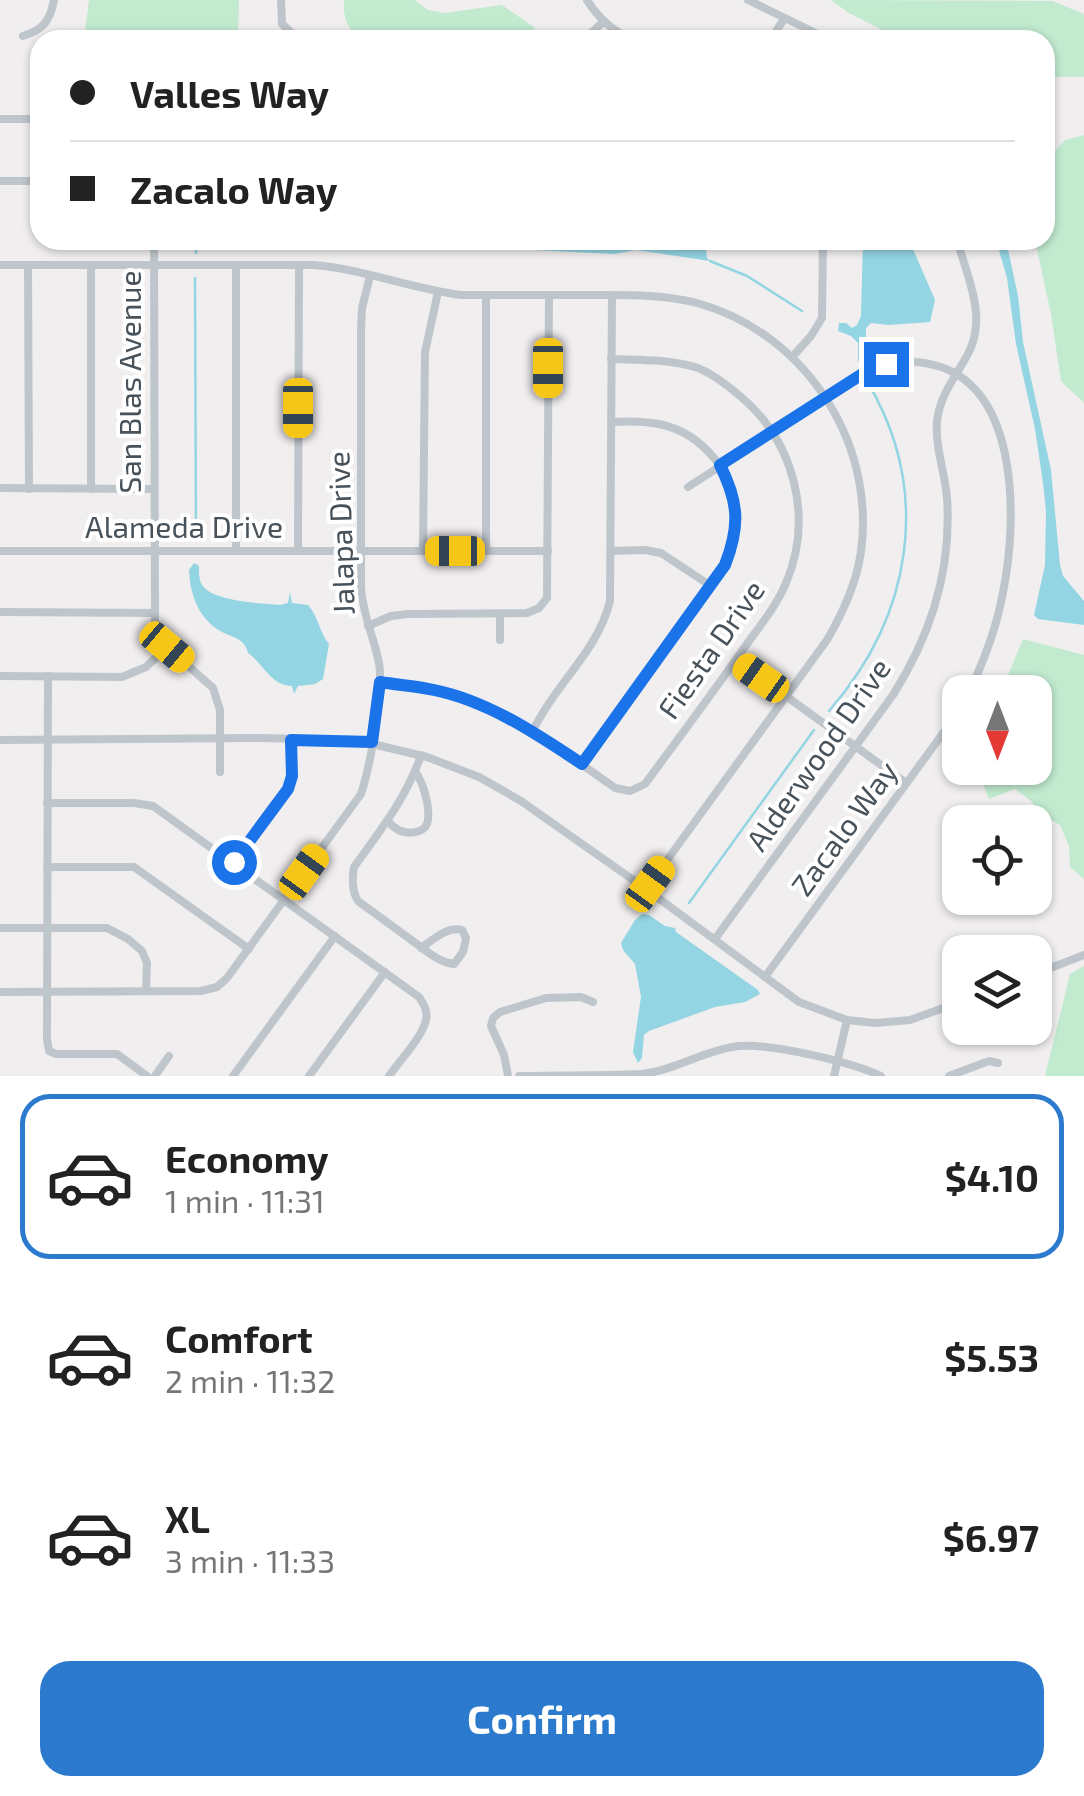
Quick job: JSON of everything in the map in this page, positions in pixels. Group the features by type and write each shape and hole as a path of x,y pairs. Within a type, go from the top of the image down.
{"street":[{"path":"37,30 44,27 54,0"},
{"path":"281,0 282,24 288,30"},
{"path":"587,0 614,30"},
{"path":"748,0 809,30"},
{"path":"777,30 784,18"},
{"path":"595,30 604,22"},
{"path":"23,36 30,33"},
{"path":"0,119 30,119"},
{"path":"0,182 30,181"},
{"name":"San Blas Avenue","path":"154,250 155,626 167,647 213,688 220,710 220,772"},
{"path":"793,356 822,318 823,250"},
{"name":"Alderwood Drive","path":"715,940 906,676 933,614 944,564 948,516 937,424 944,394 971,348 976,321 976,306 959,250"},
{"path":"28,265 29,488"},
{"path":"0,266 340,267 438,292 661,297 720,310 767,336 793,356 827,398 846,435 859,476 863,531 854,583 827,640 646,889"},
{"path":"91,266 91,489"},
{"path":"236,266 236,550"},
{"path":"298,551 299,266"},
{"name":"Jalapa Drive","path":"0,992 202,991 217,987 228,978 361,794 380,682 379,664 362,610 361,329 370,276"},
{"path":"423,551 425,352 438,292"},
{"path":"486,295 486,551"},
{"path":"368,626 408,614 527,614 547,598 548,295"},
{"path":"533,730 597,638 610,601 612,295"},
{"name":"Fiesta Drive","path":"380,682 438,690 472,702 533,730 615,788 625,791 644,784 736,660 781,593 792,566 799,518 792,474 773,432 725,384 698,368 663,361 611,359"},
{"path":"688,487 867,371 895,362 926,363 957,372 992,412 1008,476 1009,548 1004,592 976,675"},
{"path":"582,764 712,586 728,556 736,523 730,485 720,465 696,441 656,423 612,422"},
{"path":"0,488 154,489"},
{"name":"Alameda Drive","path":"0,551 548,550"},
{"path":"611,550 661,553 712,586"},
{"path":"0,612 154,613"},
{"path":"500,614 500,640"},
{"path":"0,676 122,677 146,667 167,647"},
{"path":"736,660 906,783"},
{"path":"48,676 49,1051 117,1054 147,1076"},
{"name":"Zacalo Way","path":"765,977 942,732"},
{"path":"0,740 372,742 420,755 479,777 521,802 799,1002 863,1022 898,1022 942,1009"},
{"path":"234,862 288,789 292,776 291,740"},
{"path":"420,755 387,821 354,866 352,876 358,901 421,948 442,962 454,964 463,952 466,938 462,930 455,928 421,948"},
{"path":"387,821 402,832 416,832 429,821 423,782 415,771"},
{"path":"47,803 153,806 419,998 426,1008 426,1019 389,1076"},
{"path":"47,866 134,867 248,949"},
{"path":"0,928 107,928 142,951 147,964 146,990"},
{"path":"233,1076 335,936"},
{"path":"1052,967 1084,955"},
{"path":"310,1076 385,972"},
{"path":"508,1076 493,1018 500,1012 546,998 581,996 593,1002"},
{"path":"834,1076 847,1020"},
{"path":"519,1076 640,1074 671,1069 739,1046 770,1048 862,1067 881,1076"},
{"path":"154,1076 169,1056"},
{"path":"948,1076 988,1061 998,1063"}],"green space":[{"path":"89,0 239,0 238,30 85,30"},
{"path":"344,0 415,0 428,10 444,13 502,5 535,30 351,30"},
{"path":"831,0 1052,1 1084,14 1084,77 1055,77 1055,30 882,30"},
{"path":"1084,135 1084,403 1061,381 1037,250 1055,250 1055,151 1065,140"},
{"path":"1023,639 1084,655 1084,879 1070,867 1069,846 1060,825 1052,820 1052,805 1034,805 1015,789 989,799 983,785 1052,785 1052,675 1008,675"},
{"path":"1084,966 1084,1076 1045,1076 1070,974"}],"water":[{"path":"532,250 636,250 614,254"},
{"path":"636,250 706,250 710,261"},
{"path":"863,250 913,250 935,300 930,322 871,323 866,328 865,363 858,361 858,343 838,331 839,323 852,328 861,316"},
{"path":"999,250 1008,250 1018,296 1023,342 1051,470 1060,565 1063,576 1084,601 1084,625 1038,619 1034,615 1045,565 1046,511 1007,278"},
{"path":"194,563 199,566 201,583 214,594 280,605 288,603 290,592 292,603 308,605 329,644 323,679 298,686 294,694 292,686 273,678 240,640 210,623 193,595 189,570"},
{"path":"642,914 675,928 760,994 649,1031 644,1035 638,1063 633,1052 641,997 635,964 621,943"}],"waterway":[{"path":"710,261 747,276 802,311"},
{"path":"195,278 196,538"},
{"path":"829,711 857,674 879,635 895,594 904,552 906,509 901,466 888,423 867,381"},
{"path":"689,903 814,730"}],"route":[{"path":"234,862 288,789 292,776 291,740 372,742 380,682 438,690 472,702 533,730 582,764 725,565 734,538 736,506 720,465 867,371 886,364"}]}
